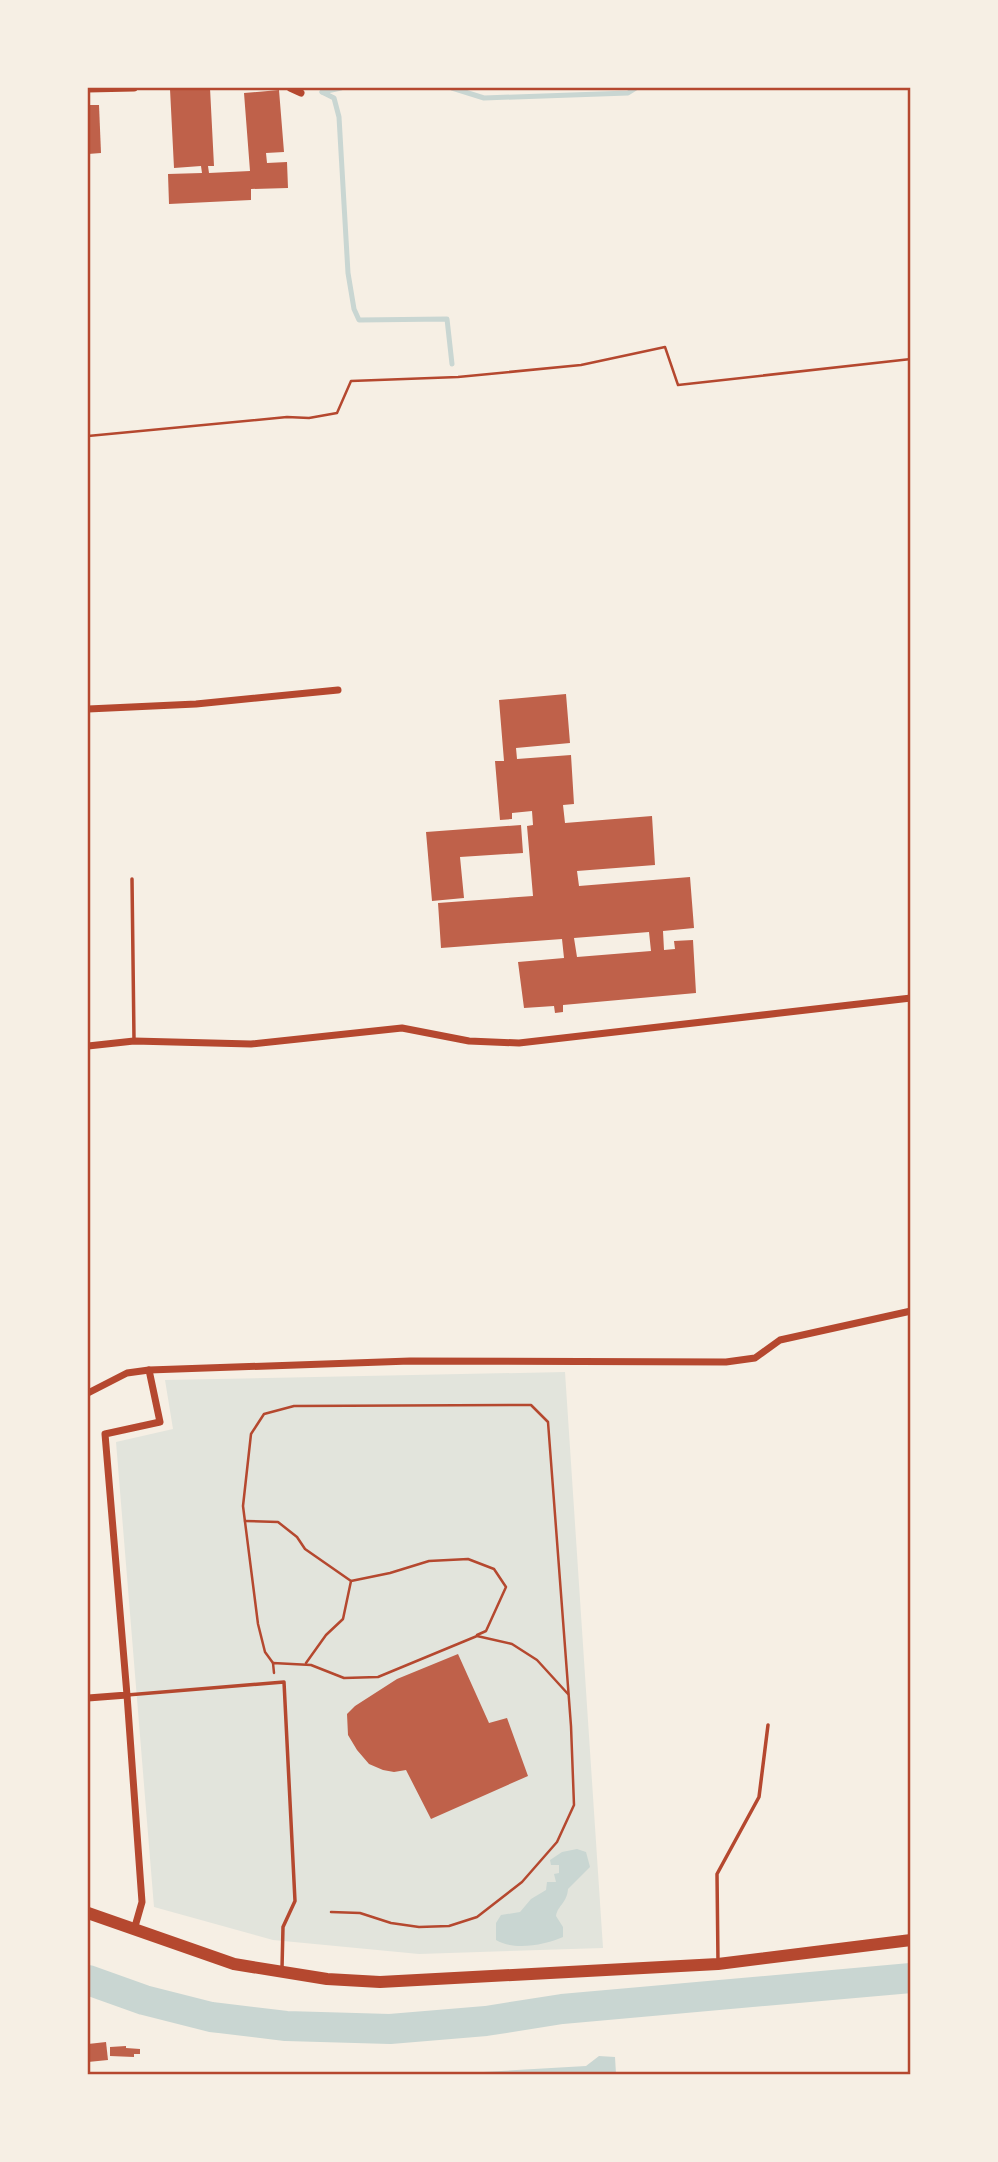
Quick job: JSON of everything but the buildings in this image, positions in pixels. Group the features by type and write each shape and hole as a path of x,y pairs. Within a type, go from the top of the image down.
{"main road":[{"path":"88,1913 234,1964 282,1974 380,1982 718,1964 911,1940"}],"street":[{"path":"88,89 134,88"},
{"path":"290,88 300,93"},
{"path":"88,709 196,704 338,690"},
{"path":"88,1046 134,1041 251,1044 402,1028 469,1041 519,1043 911,998"},
{"path":"88,1393 127,1373 149,1370 410,1361 726,1362 755,1358 779,1340 911,1311"},
{"path":"134,1930 142,1902 105,1434 160,1422 149,1370"},
{"path":"88,1698 127,1695"}],"lane":[{"path":"132,879 134,1041"},
{"path":"127,1695 284,1682 295,1901 283,1927 282,1974"},
{"path":"718,1964 717,1874 760,1797 768,1725"}],"path":[{"path":"88,436 287,417 309,418 337,413 351,381 458,377 554,368 666,347 678,384 911,359"},
{"path":"275,1683 273,1663 265,1652 258,1624 243,1506 251,1434 264,1414 294,1406 531,1405 548,1422 574,1805 556,1842 522,1882 477,1917 449,1926 419,1927 391,1923 360,1913 331,1912"},
{"path":"245,1521 278,1522 297,1536 305,1549 351,1581 429,1561 468,1559 494,1569 506,1587 486,1631 379,1677 344,1678 305,1664 273,1663"},
{"path":"305,1664 326,1635 343,1619 351,1581"},
{"path":"477,1636 512,1644 537,1660 568,1694"}],"shaded area":[{"path":"565,1372 603,1948 419,1954 273,1940 154,1907 116,1442 173,1429 165,1380"},
{"path":"577,1849 586,1852 590,1867 568,1889 557,1912 556,1916 563,1927 563,1937 530,1946 512,1945 496,1940 496,1923 501,1915 520,1912 531,1899 546,1890 547,1882 556,1882 554,1874 559,1873 559,1865 551,1865 550,1860 562,1852"},
{"path":"599,2056 615,2057 616,2074 448,2074 586,2066"}],"waterway":[{"path":"322,92 341,88"},
{"path":"452,88 484,98 628,93 636,88"},
{"path":"322,92 334,98 339,117 348,273 354,309 359,320 447,319 452,364"},
{"path":"88,1980 144,2000 211,2017 286,2026 390,2029 486,2021 562,2009 911,1978"}]}
